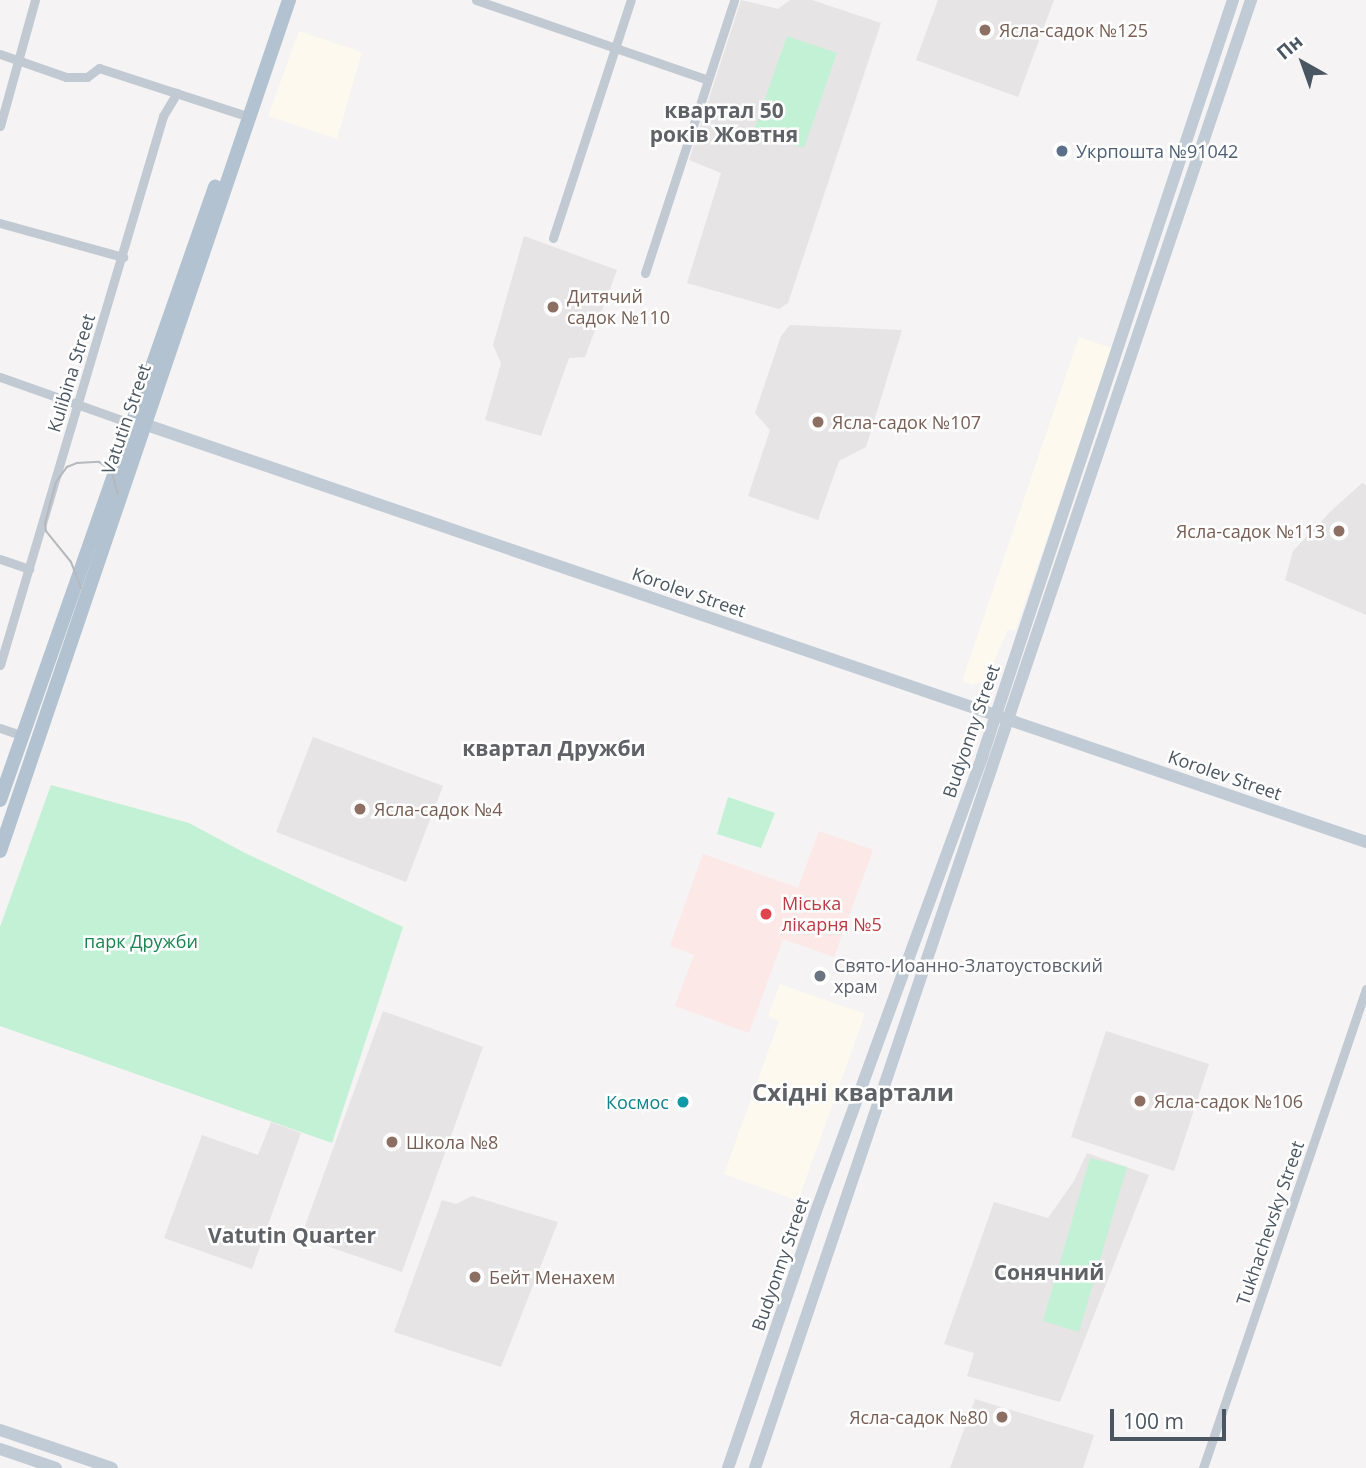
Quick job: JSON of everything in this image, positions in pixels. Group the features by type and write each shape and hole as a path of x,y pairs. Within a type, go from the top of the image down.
{"main road":[{"name":"Vatutin Street","path":"0,851 140,423 245,115 280,0"},
{"name":"Vatutin Street","path":"245,115 289,0"},
{"name":"Budyonny Street","path":"728,1468 815,1214 995,715 1233,0"},
{"name":"Budyonny Street","path":"755,1468 885,1078 1010,720 1251,0"},
{"name":"Vatutin Street","path":"0,800 140,423"},
{"name":"Korolev Street","path":"140,423 1366,842"},
{"path":"0,1430 112,1468"},
{"path":"0,1449 56,1468"}],"street":[{"path":"0,126 35,0"},
{"path":"476,0 709,80"},
{"path":"552,239 631,0"},
{"path":"645,273 734,0"},
{"path":"0,54 66,77 87,77 99,68 245,115"},
{"name":"Kulibina Street","path":"0,665 124,257 163,116 177,93"},
{"path":"0,223 124,257"},
{"name":"Korolev Street","path":"0,377 124,421 140,423"},
{"path":"0,559 29,569"},
{"path":"0,728 23,736"},
{"name":"Tukhachevsky Street","path":"1203,1468 1366,989"}],"shaded area":[{"path":"741,0 778,9 790,0 812,0 881,23 788,303 779,309 687,283 721,173 689,160"},
{"name":"Ясла-садок №125","path":"938,0 1054,0 1018,97 916,60"},
{"path":"299,31 362,52 337,139 268,116"},
{"name":"Дитячий садок №110","path":"524,236 617,270 585,357 569,358 541,436 485,420 501,363 493,345"},
{"name":"Ясла-садок №107","path":"790,325 902,330 866,447 839,461 818,520 748,496 770,430 755,413 781,336"},
{"path":"1079,337 1112,348 1015,631 1008,629 987,679 973,685 962,681"},
{"name":"Ясла-садок №113","path":"1362,483 1366,485 1366,615 1285,580 1293,551"},
{"name":"Ясла-садок №4","path":"313,737 443,786 406,882 276,832"},
{"name":"Міська лікарня №5","path":"819,831 873,850 834,957 783,939 749,1033 675,1006 694,955 670,946 703,854 798,888"},
{"path":"780,984 865,1014 798,1201 724,1174 779,1021 768,1016"},
{"name":"Школа №8","path":"383,1011 483,1047 402,1272 301,1237"},
{"name":"Ясла-садок №106","path":"1106,1031 1209,1064 1174,1171 1071,1137"},
{"path":"271,1122 301,1133 252,1269 164,1238 202,1135 258,1155"},
{"path":"1087,1153 1149,1175 1060,1402 967,1376 974,1353 944,1344 994,1202 1048,1218 1074,1181"},
{"name":"Бейт Менахем","path":"472,1196 558,1222 501,1367 394,1332 442,1200 456,1204"},
{"name":"Ясла-садок №80","path":"975,1399 1094,1435 1083,1468 950,1468"}],"green space":[{"path":"787,36 837,53 804,148 754,130"},
{"name":"парк Дружби","path":"51,785 189,823 245,853 403,927 332,1143 0,1026 0,927"},
{"path":"728,797 775,813 761,848 717,834"},
{"path":"1090,1158 1127,1167 1079,1332 1043,1321"}],"tram line":[{"path":"81,588 71,562 46,531 45,523 56,482 67,467 77,463 99,462 111,470 118,494"}],"place":[{"name":"Ясла-садок №125","path":"985,30"},
{"name":"Укрпошта №91042","path":"1062,151"},
{"name":"Дитячий садок №110","path":"553,307"},
{"name":"Ясла-садок №107","path":"818,422"},
{"name":"Ясла-садок №113","path":"1339,531"},
{"name":"Ясла-садок №4","path":"360,809"},
{"name":"Міська лікарня №5","path":"766,914"},
{"name":"Свято-Иоанно-Златоустовский храм","path":"820,976"},
{"name":"Ясла-садок №106","path":"1140,1101"},
{"name":"Космос","path":"683,1102"},
{"name":"Школа №8","path":"392,1142"},
{"name":"Бейт Менахем","path":"475,1277"},
{"name":"Ясла-садок №80","path":"1002,1417"}],"district":[{"name":"квартал 50 років Жовтня","path":"724,122"},
{"name":"квартал Дружби","path":"554,748"},
{"name":"Східні квартали","path":"853,1092"},
{"name":"Vatutin Quarter","path":"292,1235"},
{"name":"Сонячний","path":"1049,1272"}]}
